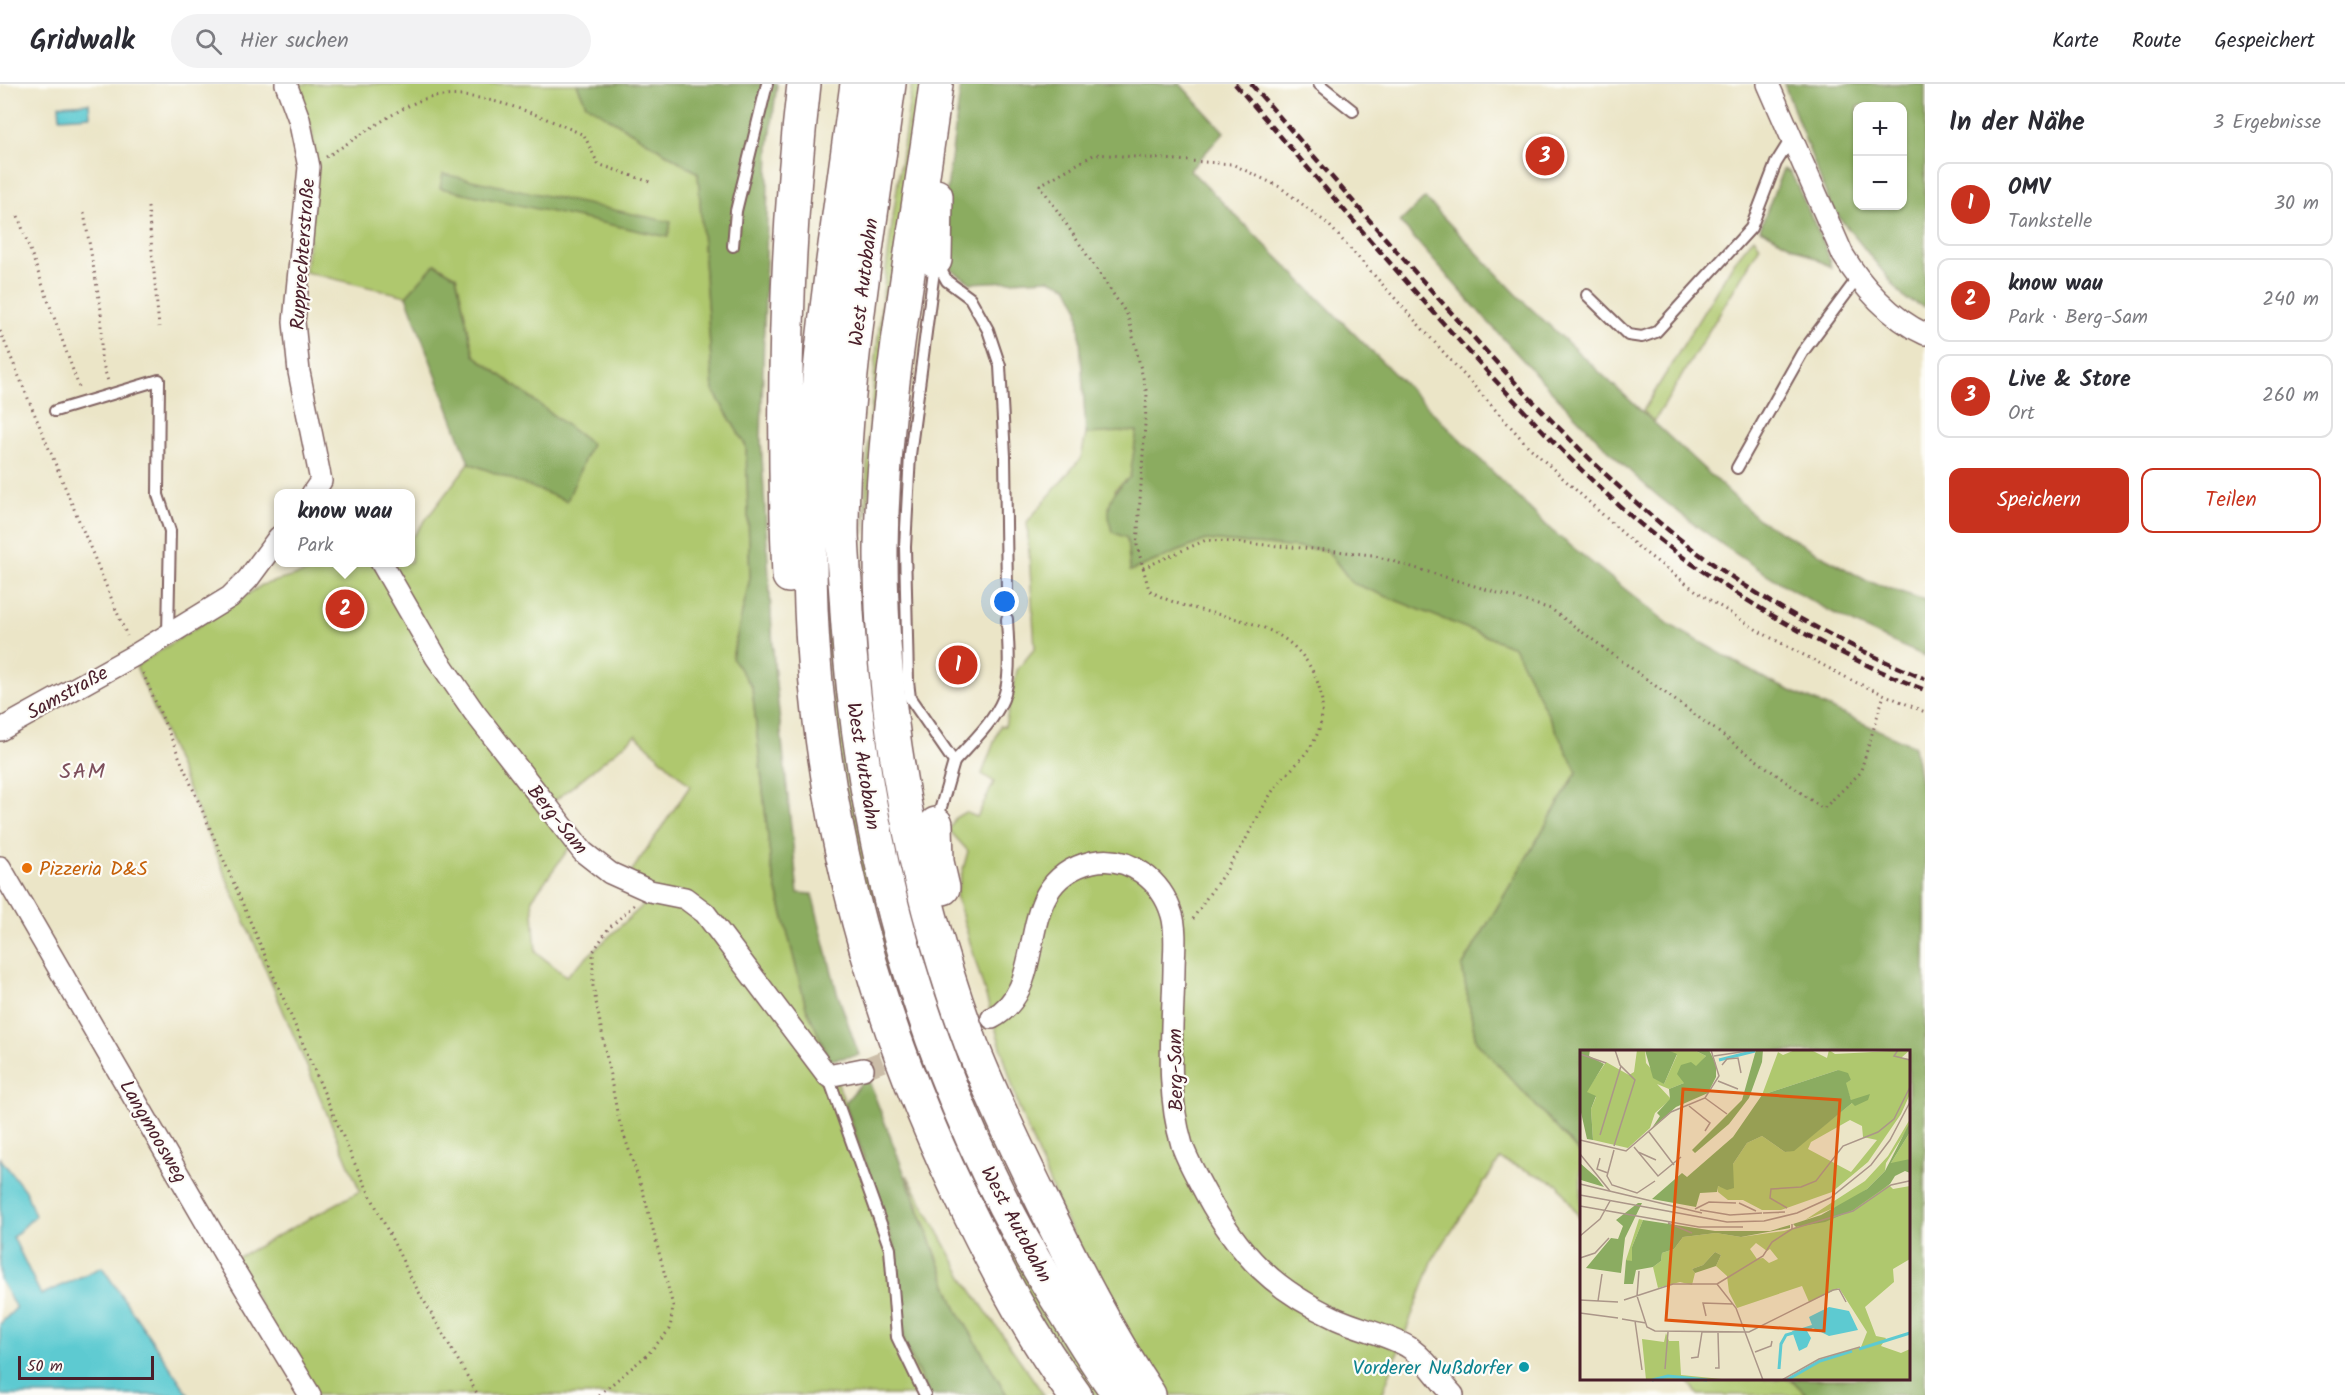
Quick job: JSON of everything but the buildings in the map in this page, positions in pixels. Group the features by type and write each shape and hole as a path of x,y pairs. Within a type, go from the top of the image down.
{"highway":[{"path":"804,84 796,153 786,298 784,455 791,615 815,665"},
{"name":"West Autobahn","path":"857,84 814,436 810,543 815,665 831,796 853,905 887,1019 933,1141 1002,1280 1075,1395"},
{"name":"West Autobahn","path":"889,84 851,377 842,530 852,698 875,839 908,969 956,1102 1015,1230 1102,1371 1120,1395"},
{"path":"936,84 888,424 881,548 884,636 896,751 914,848 941,955 972,1045 1048,1214 1125,1359 1149,1395"},
{"path":"929,134 937,205 935,260"},
{"path":"936,824 937,862 958,952 960,1005"}],"street":[{"name":"Rupprechterstraße","path":"286,84 299,119 309,167 294,322 299,372 321,489"},
{"path":"1768,84 1843,255 1857,279 1879,301 1925,334"},
{"path":"135,655 230,597 248,579 274,544"},
{"name":"Berg-Sam","path":"384,567 436,657 474,712 583,852 610,873 650,891 685,898 705,913 828,1076"},
{"name":"Samstraße","path":"0,730 135,655"},
{"name":"Berg-Sam","path":"992,1018 1012,1003 1020,988 1035,924 1050,887 1065,872 1094,862 1124,863 1145,873 1156,884 1173,916 1173,1101 1176,1124 1183,1148 1220,1219 1237,1245 1270,1280 1330,1315 1407,1346 1425,1359 1453,1395"},
{"name":"Langmoosweg","path":"0,867 228,1260 310,1395"},
{"path":"828,1076 863,1069"}],"lane":[{"path":"733,246 736,211 767,84"},
{"path":"1319,84 1353,111"},
{"path":"1587,295 1628,335 1642,337 1656,332 1751,228 1776,163 1791,139"},
{"path":"935,260 947,281 970,298 988,330 1000,366 1005,456 1007,591"},
{"path":"935,260 910,455 905,547 908,681 910,698 954,762"},
{"path":"1737,468 1802,353 1857,279"},
{"path":"55,411 159,380 158,495 170,531 168,635"},
{"path":"936,824 954,762 993,717 1004,698 1008,660 1007,619"},
{"path":"828,1076 890,1249 897,1337 925,1395"}],"path":[{"path":"309,167 421,99 450,93 508,101 584,135 598,164 650,182"},
{"path":"1174,951 1248,836 1274,789 1315,740 1322,723 1323,703 1320,684 1312,670 1296,648 1274,632 1218,613 1168,602 1149,590 1137,545 1147,394 1128,316 1040,185 1095,154 1232,164 1280,187 1328,224 1528,446 1639,548 1699,593 1762,633 1884,695 1925,711"},
{"path":"148,207 159,327"},
{"path":"84,213 101,310 101,358 111,394"},
{"path":"18,216 84,403"},
{"path":"0,331 135,655 354,1162 412,1280 478,1395"},
{"path":"1143,568 1206,540 1327,550 1372,555 1551,609 1823,809 1860,773 1884,695"},
{"path":"599,1395 647,1355 670,1329 673,1306 644,1195 618,1118 593,986 593,952 608,929 650,891"}],"green space":[{"path":"294,84 577,84 586,104 698,173 713,390 746,446 750,578 732,657 752,687 771,866 806,1007 830,1060 896,1251 904,1342 929,1395 315,1395 233,1260 360,1191 136,666 262,585 327,567 415,567 415,534 469,463 567,500 591,444 474,355 456,276 436,264 406,296 305,272 317,176 312,130","holes":["636,735 690,786 629,875 650,899 566,976 536,952 532,899 570,847 552,803"]},
{"path":"577,84 777,84 769,147 761,439 774,665 798,893 812,894 837,992 859,1055 830,1060 806,1007 771,866 752,687 732,658 750,578 746,446 713,390 698,173 586,104"},
{"path":"912,84 922,84 864,534 875,365 888,252"},
{"path":"961,84 1180,84 1224,132 1190,170 1551,530 1670,625 1771,682 1914,746 1925,798 1925,1395 1807,1395 1792,1380 1910,1380 1910,1050 1580,1050 1580,1153 1476,1041 1462,967 1577,772 1514,647 1352,583 1327,550 1206,540 1130,571 1127,538 1112,532 1109,508 1117,489 1130,477 1137,431 1086,434 1078,307 1067,286 1049,279 971,283 947,266 944,212"},
{"path":"1784,84 1925,84 1925,307 1905,299 1831,207"},
{"path":"1783,169 1791,173 1826,248 1831,267 1760,229"},
{"path":"443,174 671,222 668,237 440,188"},
{"path":"1425,198 1524,302 1758,519 1867,581 1925,600 1925,656 1819,605 1752,565 1689,520 1632,473 1520,357 1400,222"},
{"path":"1754,237 1760,246 1654,422 1643,411 1734,262"},
{"path":"435,264 456,276 474,355 591,444 567,501 469,463 406,296"},
{"path":"1137,430 1130,477 1115,489 1127,538 1131,571 1206,540 1327,550 1352,583 1514,647 1577,772 1462,967 1476,1041 1580,1153 1580,1218 1558,1184 1500,1159 1433,1259 1382,1395 1162,1395 1063,1216 1019,1108 956,895 968,851 949,830 955,818 965,812 977,817 994,782 982,774 1000,726 1005,726 1017,670 1035,648 1027,522 1081,458 1086,434"},
{"path":"824,503 829,503 833,639 851,788 880,923 1104,1395 1093,1395 1033,1307 928,1094 871,932 843,790 826,639"},
{"path":"867,1076 956,1308 1007,1395 929,1395 904,1342 896,1251 845,1103"},
{"path":"907,1175 967,1284 1044,1395 1007,1395 956,1308"},
{"path":"1688,1380 1792,1380 1807,1395 1698,1395"}],"water":[{"path":"89,103 90,116 60,118 59,105"},
{"path":"0,1158 26,1192 35,1216 13,1237 41,1295 102,1267 189,1395 0,1395 0,1324 16,1308 0,1280"}],"tunnel":[{"path":"863,1069 977,1024"}],"railway":[{"path":"1235,84 1475,358 1606,494 1669,547 1729,589 1792,627 1858,661 1925,690"},
{"path":"1251,84 1524,392 1640,506 1690,547 1766,599 1844,642 1925,679"}],"place":[{"name":"Live & Store","path":"1545,156"},
{"name":"know wau","path":"345,609"},
{"name":"OMV","path":"958,665"},
{"name":"Pizzeria D&S","path":"27,868"},
{"name":"Vorderer Nußdorfer","path":"1524,1367"}],"district":[{"name":"SAM","path":"83,770"}]}
